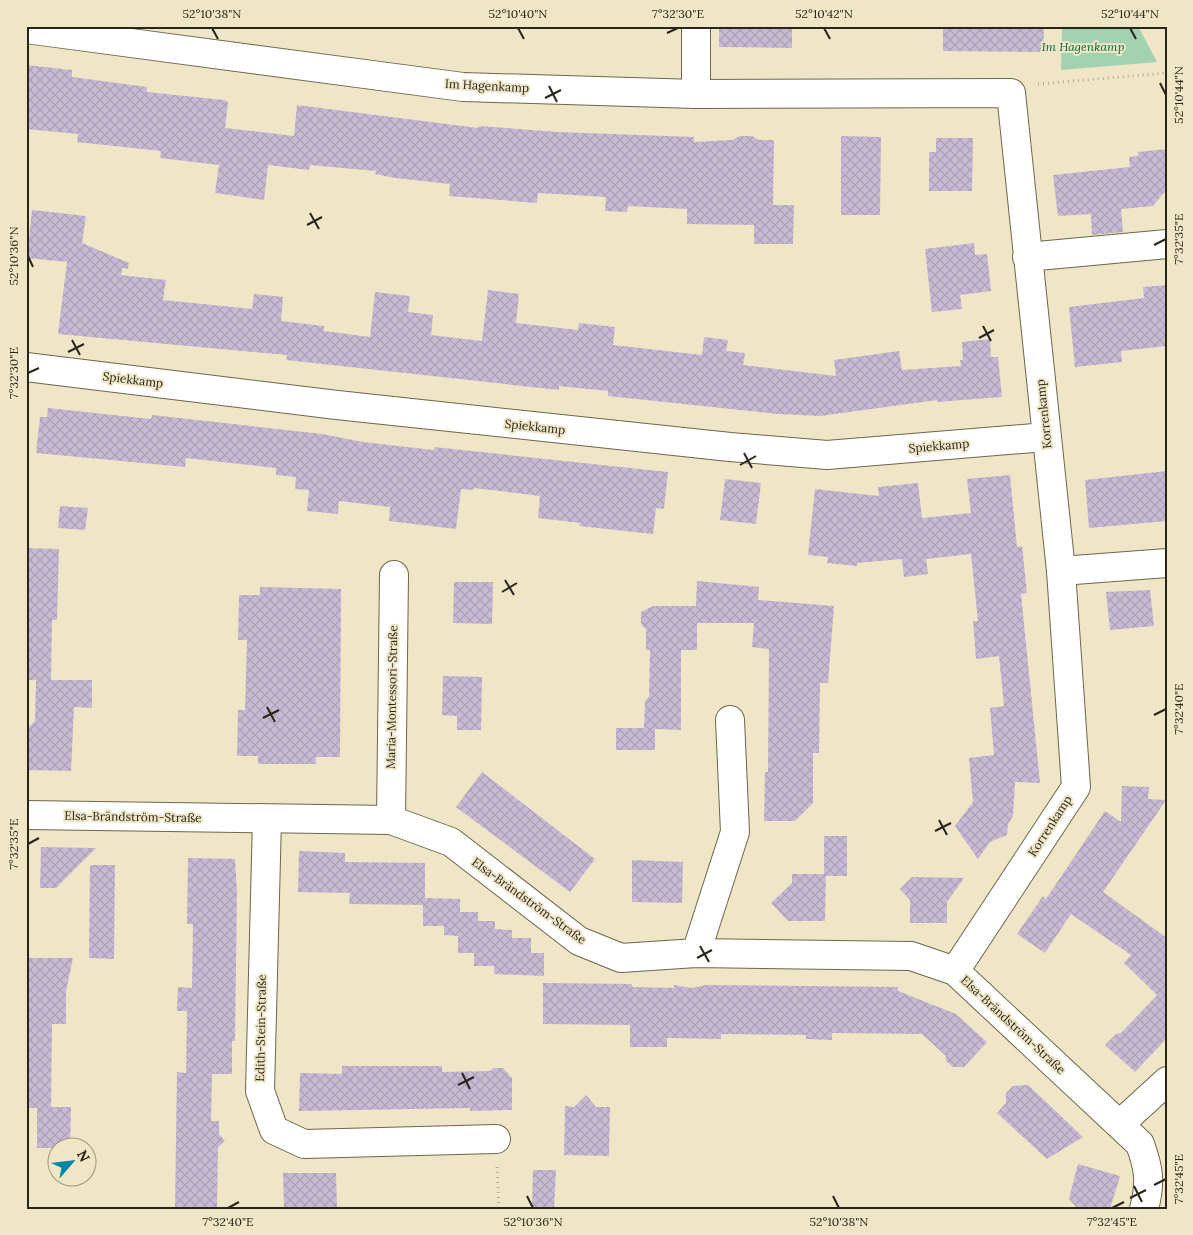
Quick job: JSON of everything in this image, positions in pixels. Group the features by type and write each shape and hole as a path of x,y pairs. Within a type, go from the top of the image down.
{"street":[{"path":"696,26 696,94"},
{"name":"Im Hagenkamp","path":"26,28 463,86 696,94 1011,93"},
{"name":"Korrenkamp","path":"955,971 1076,787 1061,571 1011,93"},
{"path":"1027,257 1167,244"},
{"name":"Spiekkamp","path":"26,367 346,406 720,446 827,455 1046,438"},
{"path":"1061,571 1167,563"},
{"name":"Maria-Montessori-Straße","path":"391,820 394,575"},
{"path":"696,953 735,832 730,720"},
{"name":"Elsa-Brändström-Straße","path":"26,815 391,820 451,842 579,941 621,958 696,953 911,956 955,971 1140,1144 1149,1169 1148,1193 1144,1209"},
{"name":"Edith-Stein-Straße","path":"267,819 260,1091 274,1130 304,1144 496,1139"},
{"path":"1120,1124 1167,1081"}],"path":[{"path":"1011,93 1041,83 1167,73"},
{"path":"496,1139 499,1209"}],"green space":[{"name":"Im Hagenkamp","path":"1062,26 1138,26 1157,62 1061,70"}],"building":[{"path":"719,26 792,26 792,48 719,47"},
{"path":"943,26 1044,26 1043,52 943,51"},
{"path":"26,65 72,70 72,77 147,87 147,92 224,100 228,102 225,128 294,136 297,105 478,128 479,126 558,132 694,137 694,142 732,140 740,136 752,136 759,140 774,140 773,205 794,205 793,244 754,244 754,225 687,224 687,209 628,206 627,212 605,211 606,197 538,193 537,203 449,196 450,184 395,178 375,174 376,171 310,165 309,170 268,165 264,200 215,193 219,165 160,158 161,151 77,142 78,134 26,129"},
{"path":"841,136 881,137 880,215 841,215"},
{"path":"936,138 973,138 972,191 929,191 929,152 936,152"},
{"path":"1167,149 1167,189 1153,206 1121,209 1123,232 1092,235 1091,214 1058,216 1053,175 1130,167 1129,157 1138,156 1138,152"},
{"path":"32,210 86,216 82,243 129,263 128,269 122,268 121,275 166,280 163,300 252,309 254,294 283,297 281,321 324,326 324,331 370,337 375,292 410,296 408,312 433,315 431,335 482,341 488,290 519,294 516,323 578,330 579,323 615,327 613,345 702,355 704,337 728,340 726,351 745,353 743,365 836,376 834,360 899,351 902,370 961,366 960,360 963,360 962,342 990,339 991,357 998,357 1002,397 937,402 937,400 820,416 778,414 608,396 608,391 559,386 559,390 286,360 287,355 58,334 67,262 27,258"},
{"path":"974,243 975,255 987,254 991,291 960,295 962,309 932,312 925,249"},
{"path":"1167,285 1166,346 1121,351 1122,362 1075,367 1069,307 1144,298 1143,287"},
{"path":"48,408 151,419 152,415 322,434 363,442 434,450 434,447 668,472 664,509 656,508 653,534 579,526 580,523 538,518 540,496 474,488 473,490 461,489 456,529 389,521 390,507 339,501 338,514 307,511 309,490 295,489 296,477 276,475 276,468 186,458 185,467 36,453 40,417 47,417"},
{"path":"1167,471 1167,521 1089,528 1085,480"},
{"path":"1010,475 1017,547 1022,546 1027,593 1021,594 1040,783 1015,782 1013,816 1008,824 1007,835 990,842 978,859 955,826 973,802 969,758 994,755 990,708 1004,706 999,656 976,659 973,621 978,621 971,554 926,559 928,574 904,577 902,559 857,563 857,566 827,563 828,557 808,555 815,489 879,496 878,487 918,483 922,518 971,513 967,479"},
{"path":"725,479 761,483 756,524 720,520"},
{"path":"60,506 88,508 85,530 58,528"},
{"path":"26,548 59,549 57,620 52,620 51,680 92,680 92,708 74,707 71,771 26,770 26,730 35,721 36,680 26,680"},
{"path":"697,581 759,587 758,600 834,606 828,683 820,683 819,753 813,753 813,803 795,821 764,821 765,772 768,772 769,649 752,647 754,623 697,623 697,650 681,650 681,730 655,729 655,750 616,750 616,728 644,728 645,701 649,697 650,650 646,650 646,629 641,624 641,612 653,606 696,606"},
{"path":"454,582 493,582 492,624 453,623"},
{"path":"260,587 341,589 340,757 316,757 316,764 258,764 258,756 237,756 238,710 245,710 247,640 238,640 239,595 260,595"},
{"path":"1150,590 1154,626 1110,630 1106,592"},
{"path":"443,676 482,677 481,730 457,730 457,716 442,715"},
{"path":"482,772 595,859 570,892 456,807"},
{"path":"1122,786 1149,787 1148,799 1166,800 1103,892 1167,938 1167,1038 1135,1072 1105,1045 1116,1034 1121,1033 1157,995 1124,963 1131,955 1071,914 1045,953 1017,934 1043,896 1046,899 1105,811 1121,822"},
{"path":"824,836 847,836 847,876 826,876 825,921 788,921 771,903 792,883 792,874 824,874"},
{"path":"41,847 96,848 56,888 40,888"},
{"path":"299,851 345,853 345,862 425,863 425,898 460,899 460,912 478,912 478,921 495,921 495,929 512,930 512,938 531,938 531,953 544,953 544,976 494,974 494,966 474,966 474,953 458,953 458,936 444,935 444,926 423,926 423,905 349,904 350,893 298,892"},
{"path":"188,858 235,859 237,892 235,1041 232,1041 232,1074 212,1074 211,1121 219,1121 219,1134 225,1141 218,1147 217,1209 175,1207 177,1072 186,1073 187,1011 177,1011 178,987 192,988 193,924 187,924"},
{"path":"632,860 683,862 682,903 632,902"},
{"path":"90,865 115,865 114,959 89,958"},
{"path":"912,877 964,878 947,902 947,923 910,923 910,900 900,889"},
{"path":"26,958 73,958 66,991 66,1024 52,1024 51,1107 71,1107 70,1138 48,1138 48,1148 37,1148 37,1108 26,1108"},
{"path":"543,983 632,984 632,987 674,988 674,985 691,988 706,985 898,987 898,991 956,1014 987,1042 964,1067 953,1067 946,1061 946,1056 922,1034 832,1033 832,1040 806,1039 806,1035 721,1034 721,1039 667,1038 667,1047 630,1047 630,1025 543,1024"},
{"path":"342,1066 442,1066 442,1072 490,1071 493,1068 503,1068 512,1078 512,1110 470,1111 470,1108 299,1111 300,1073 342,1074"},
{"path":"1028,1085 1083,1137 1047,1159 997,1113 1006,1103 1006,1093 1013,1086"},
{"path":"586,1095 596,1107 610,1107 609,1156 564,1155 565,1106 574,1107"},
{"path":"1078,1164 1120,1176 1110,1209 1078,1209 1069,1199"},
{"path":"533,1170 556,1170 554,1209 532,1209"},
{"path":"283,1173 336,1173 337,1209 284,1209"}]}
